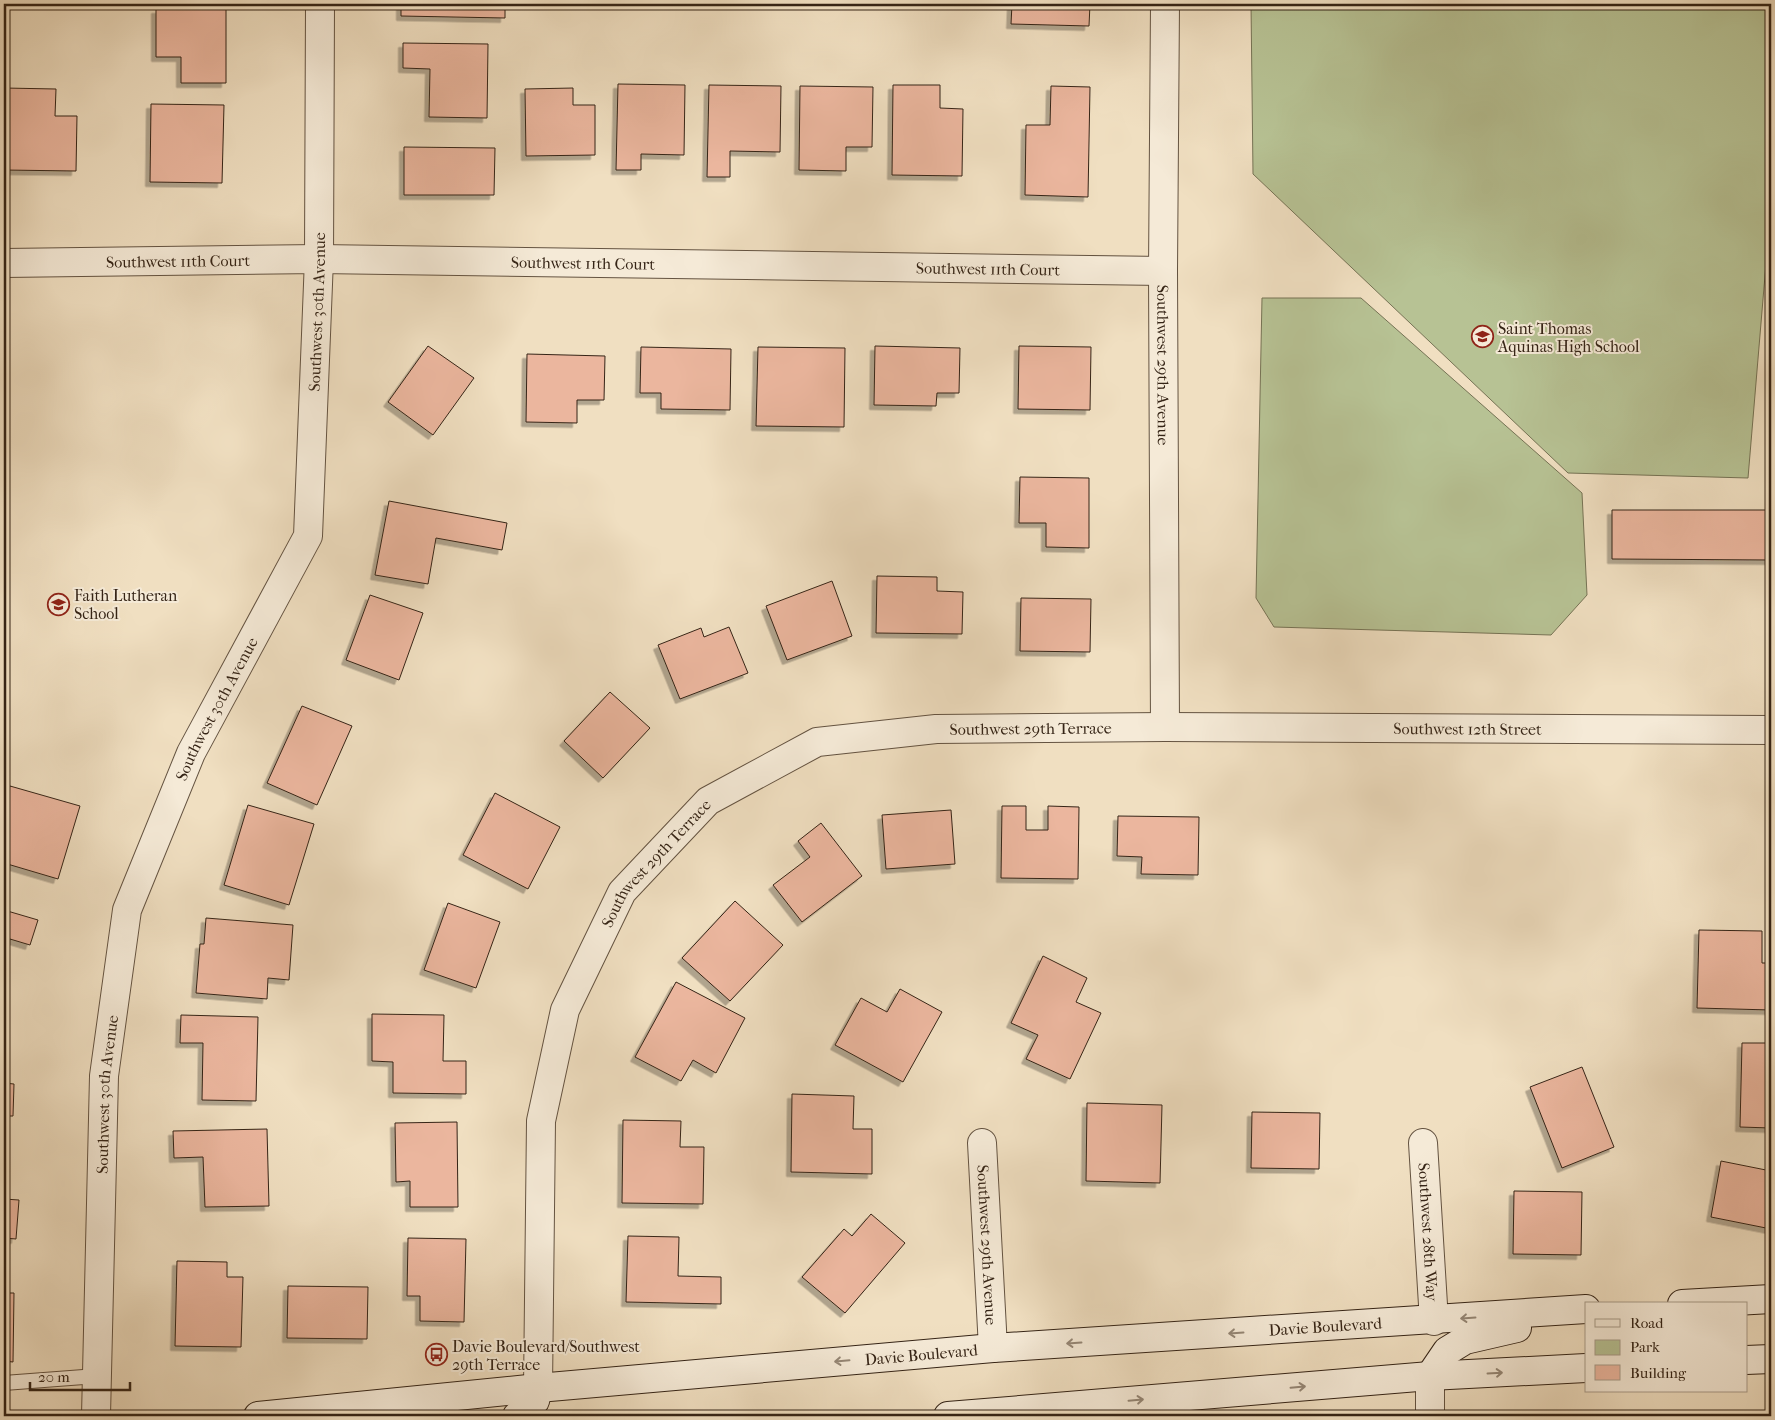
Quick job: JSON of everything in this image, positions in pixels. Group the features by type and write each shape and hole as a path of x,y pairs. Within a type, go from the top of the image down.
{"street":[{"name":"Southwest 30th Avenue","path":"96,1416 104,1076 127,910 191,753 308,536 319,260 320,4"},
{"name":"Southwest 29th Avenue","path":"1165,4 1162,271 1165,727"},
{"name":"Southwest 11th Court","path":"4,263 319,260 1162,271"},
{"name":"Southwest 12th Street","path":"1165,727 1771,730"},
{"name":"Southwest 29th Terrace","path":"538,1388 541,1121 565,1010 622,892 708,800 817,742 936,729 1165,727"},
{"name":"Southwest 28th Way","path":"1424,1143 1434,1321"},
{"name":"Southwest 29th Avenue","path":"982,1144 993,1348"},
{"path":"1718,1302 1771,1299"},
{"name":"Davie Boulevard","path":"258,1416 538,1388 993,1348 1585,1310"},
{"path":"1430,1416 1430,1376 1448,1351 1465,1340 1585,1310"},
{"path":"1748,1360 1771,1359"},
{"path":"948,1416 991,1414 1430,1376 1585,1368"},
{"path":"517,1416 535,1401 538,1388"}],"lane":[{"path":"4,1383 96,1376"}],"green space":[{"path":"1251,4 1771,4 1771,204 1748,478 1568,473 1253,174"},
{"path":"1262,298 1361,298 1582,493 1587,595 1551,635 1274,627 1256,598"}],"building":[{"path":"401,4 505,4 505,18 401,16"},
{"path":"1012,4 1090,4 1089,26 1011,24"},
{"path":"156,9 226,9 226,83 181,83 181,57 156,57"},
{"path":"403,43 488,44 487,118 429,117 430,69 403,68"},
{"path":"618,84 685,85 684,155 641,154 641,170 616,170"},
{"path":"709,85 781,86 780,152 730,151 730,177 707,177"},
{"path":"893,85 940,85 940,108 963,109 962,176 892,175"},
{"path":"800,86 873,87 872,147 846,147 846,171 799,170"},
{"path":"1051,86 1090,87 1088,197 1025,195 1026,125 1050,125"},
{"path":"4,88 56,89 55,116 77,116 76,171 4,170"},
{"path":"573,88 573,105 595,105 595,155 526,156 525,89"},
{"path":"151,104 224,105 222,183 150,182"},
{"path":"404,147 495,148 494,195 404,195"},
{"path":"428,346 474,378 433,435 388,402"},
{"path":"875,346 960,348 959,393 937,393 936,406 874,405"},
{"path":"1019,346 1091,347 1090,410 1018,409"},
{"path":"641,347 731,349 730,410 661,409 661,393 640,393"},
{"path":"758,347 845,348 844,427 756,426"},
{"path":"527,354 605,356 604,400 577,400 577,423 526,422"},
{"path":"1020,477 1089,478 1089,548 1046,547 1046,523 1019,523"},
{"path":"389,501 507,523 502,550 436,538 428,584 375,575"},
{"path":"1612,510 1771,510 1771,560 1612,559"},
{"path":"877,576 937,577 937,591 963,592 962,634 876,633"},
{"path":"832,581 852,636 787,660 766,606"},
{"path":"370,595 423,613 399,680 346,660"},
{"path":"1021,598 1091,599 1090,652 1020,651"},
{"path":"729,627 748,673 680,699 658,645 701,628 704,637"},
{"path":"610,692 650,728 603,778 564,741"},
{"path":"302,706 352,726 317,805 267,783"},
{"path":"10,786 80,806 58,879 4,863 4,806"},
{"path":"495,793 560,827 528,889 463,855"},
{"path":"248,805 314,824 289,905 224,885"},
{"path":"1002,806 1026,806 1026,830 1048,830 1048,806 1079,807 1078,879 1001,878"},
{"path":"951,810 955,864 886,869 882,815"},
{"path":"1118,816 1199,817 1198,875 1141,874 1142,857 1117,856"},
{"path":"821,823 862,876 802,922 773,885 810,857 798,841"},
{"path":"735,901 783,945 730,1001 682,958"},
{"path":"448,903 500,922 476,988 424,970"},
{"path":"4,910 38,920 30,945 10,939 4,960"},
{"path":"206,918 293,925 289,980 268,978 267,999 196,993 200,944 204,944"},
{"path":"1699,930 1762,931 1762,963 1771,963 1771,1010 1697,1008"},
{"path":"1043,956 1087,978 1076,1002 1101,1013 1070,1079 1026,1059 1038,1035 1011,1023"},
{"path":"676,982 745,1018 716,1073 693,1060 681,1081 635,1057"},
{"path":"900,989 942,1012 903,1082 835,1045 861,998 887,1012"},
{"path":"372,1014 444,1015 443,1061 466,1061 466,1094 393,1093 393,1062 372,1061"},
{"path":"181,1015 258,1017 256,1101 202,1100 203,1043 180,1043"},
{"path":"1742,1043 1771,1043 1771,1128 1740,1127"},
{"path":"1582,1067 1614,1147 1562,1168 1530,1087"},
{"path":"4,1083 14,1084 13,1116 4,1116"},
{"path":"792,1094 854,1096 853,1129 872,1129 872,1174 791,1172"},
{"path":"1087,1103 1162,1105 1160,1183 1086,1181"},
{"path":"1252,1112 1320,1113 1319,1169 1251,1168"},
{"path":"623,1120 681,1121 680,1147 704,1147 703,1204 622,1203"},
{"path":"457,1122 458,1207 410,1207 410,1181 396,1182 395,1123"},
{"path":"267,1129 269,1206 205,1207 203,1157 174,1158 173,1131"},
{"path":"1721,1161 1771,1171 1771,1229 1711,1217"},
{"path":"1514,1191 1582,1192 1581,1255 1513,1254"},
{"path":"4,1199 19,1200 16,1239 4,1238"},
{"path":"871,1214 905,1243 845,1313 802,1277 844,1229 852,1236"},
{"path":"628,1236 679,1237 678,1276 721,1277 721,1304 626,1302"},
{"path":"408,1238 466,1239 464,1322 420,1321 420,1296 407,1296"},
{"path":"177,1261 227,1262 227,1277 243,1277 241,1347 175,1346"},
{"path":"288,1286 368,1287 367,1339 287,1338"},
{"path":"4,1293 14,1293 13,1362 4,1361"}],"place":[{"name":"Saint Thomas Aquinas High School","path":"1482,337"},
{"name":"Faith Lutheran School","path":"58,604"},
{"name":"Davie Boulevard/Southwest 29th Terrace","path":"436,1355"}]}
